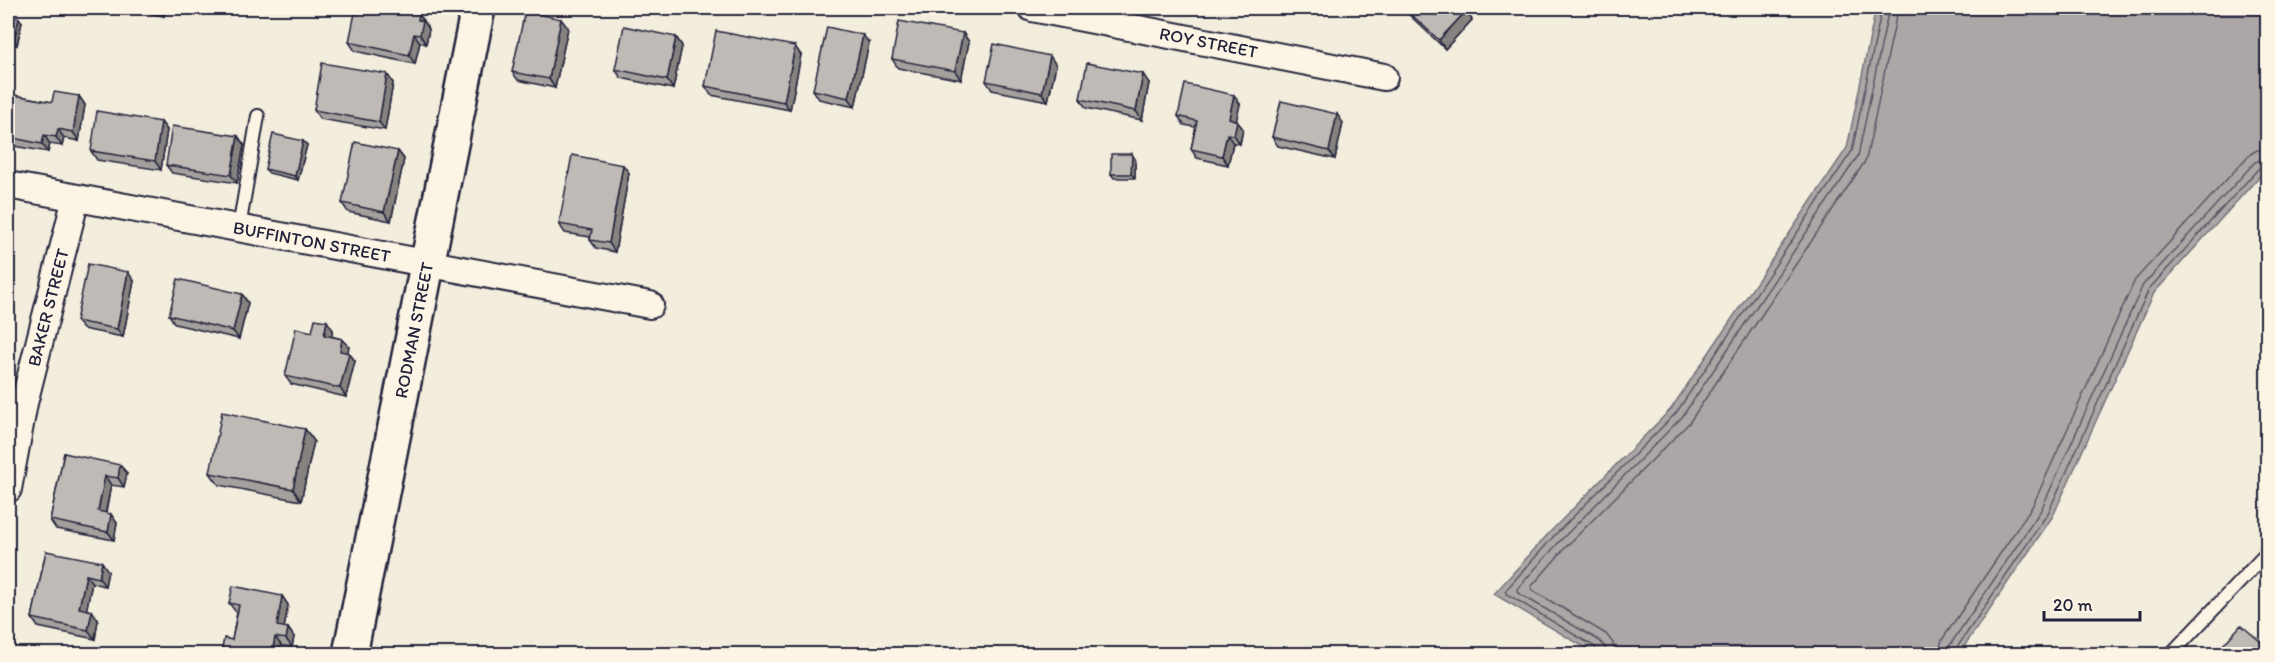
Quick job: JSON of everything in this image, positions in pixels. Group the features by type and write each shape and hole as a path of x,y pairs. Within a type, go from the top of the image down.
{"main road":[{"name":"RODMAN STREET","path":"350,654 478,8"}],"street":[{"name":"ROY STREET","path":"1032,8 1384,77"},
{"name":"BUFFINTON STREET","path":"8,185 650,305"},
{"name":"BAKER STREET","path":"8,489 24,404 76,198"}],"lane":[{"path":"239,228 258,116"},
{"path":"2171,654 2268,552"}],"water":[{"path":"1876,8 2267,8 2267,168 2154,293 2053,516 1959,654 1596,654 1494,594 1550,532 1671,409 1847,148"}],"building":[{"path":"143,8 162,8 161,11"},
{"path":"356,8 389,8 419,14 418,20 423,21 420,35 414,34 409,55 349,42"},
{"path":"1404,8 1462,8 1466,11 1439,40"},
{"path":"525,11 561,19 549,79 512,72"},
{"path":"8,16 19,18 14,40 8,39"},
{"path":"899,21 963,33 955,71 892,59"},
{"path":"624,26 676,37 667,80 615,69"},
{"path":"827,27 863,35 849,98 813,90"},
{"path":"716,31 795,46 784,102 705,86"},
{"path":"994,44 1050,56 1042,93 986,81"},
{"path":"322,63 387,74 379,122 314,110"},
{"path":"1087,63 1143,74 1136,111 1080,99"},
{"path":"1185,84 1234,95 1229,118 1237,121 1234,135 1227,134 1222,156 1191,149 1197,121 1178,116"},
{"path":"54,92 79,96 73,132 58,129 56,137 44,135 42,144 8,137 8,94 52,102"},
{"path":"1281,101 1337,114 1329,151 1272,137"},
{"path":"97,111 161,122 155,161 91,151"},
{"path":"172,126 238,136 231,175 166,165"},
{"path":"273,134 303,141 295,176 265,169"},
{"path":"355,142 398,151 384,212 342,203"},
{"path":"1111,154 1132,154 1131,174 1111,174"},
{"path":"572,155 623,165 609,243 590,240 592,230 559,224"},
{"path":"88,264 128,272 117,329 76,321"},
{"path":"178,279 242,294 233,331 169,315"},
{"path":"315,319 327,321 324,335 342,339 340,351 349,353 340,388 285,376 296,328 312,332"},
{"path":"222,412 305,429 293,489 210,473"},
{"path":"64,453 120,465 118,478 105,476 98,511 111,514 108,532 50,520"},
{"path":"46,551 102,562 99,578 86,575 79,608 92,611 88,630 32,618"},
{"path":"233,586 282,596 277,626 288,628 286,639 275,637 272,654 221,654 224,638 232,640 239,605 229,603"},
{"path":"2241,625 2268,648 2268,654 2215,654"}]}
